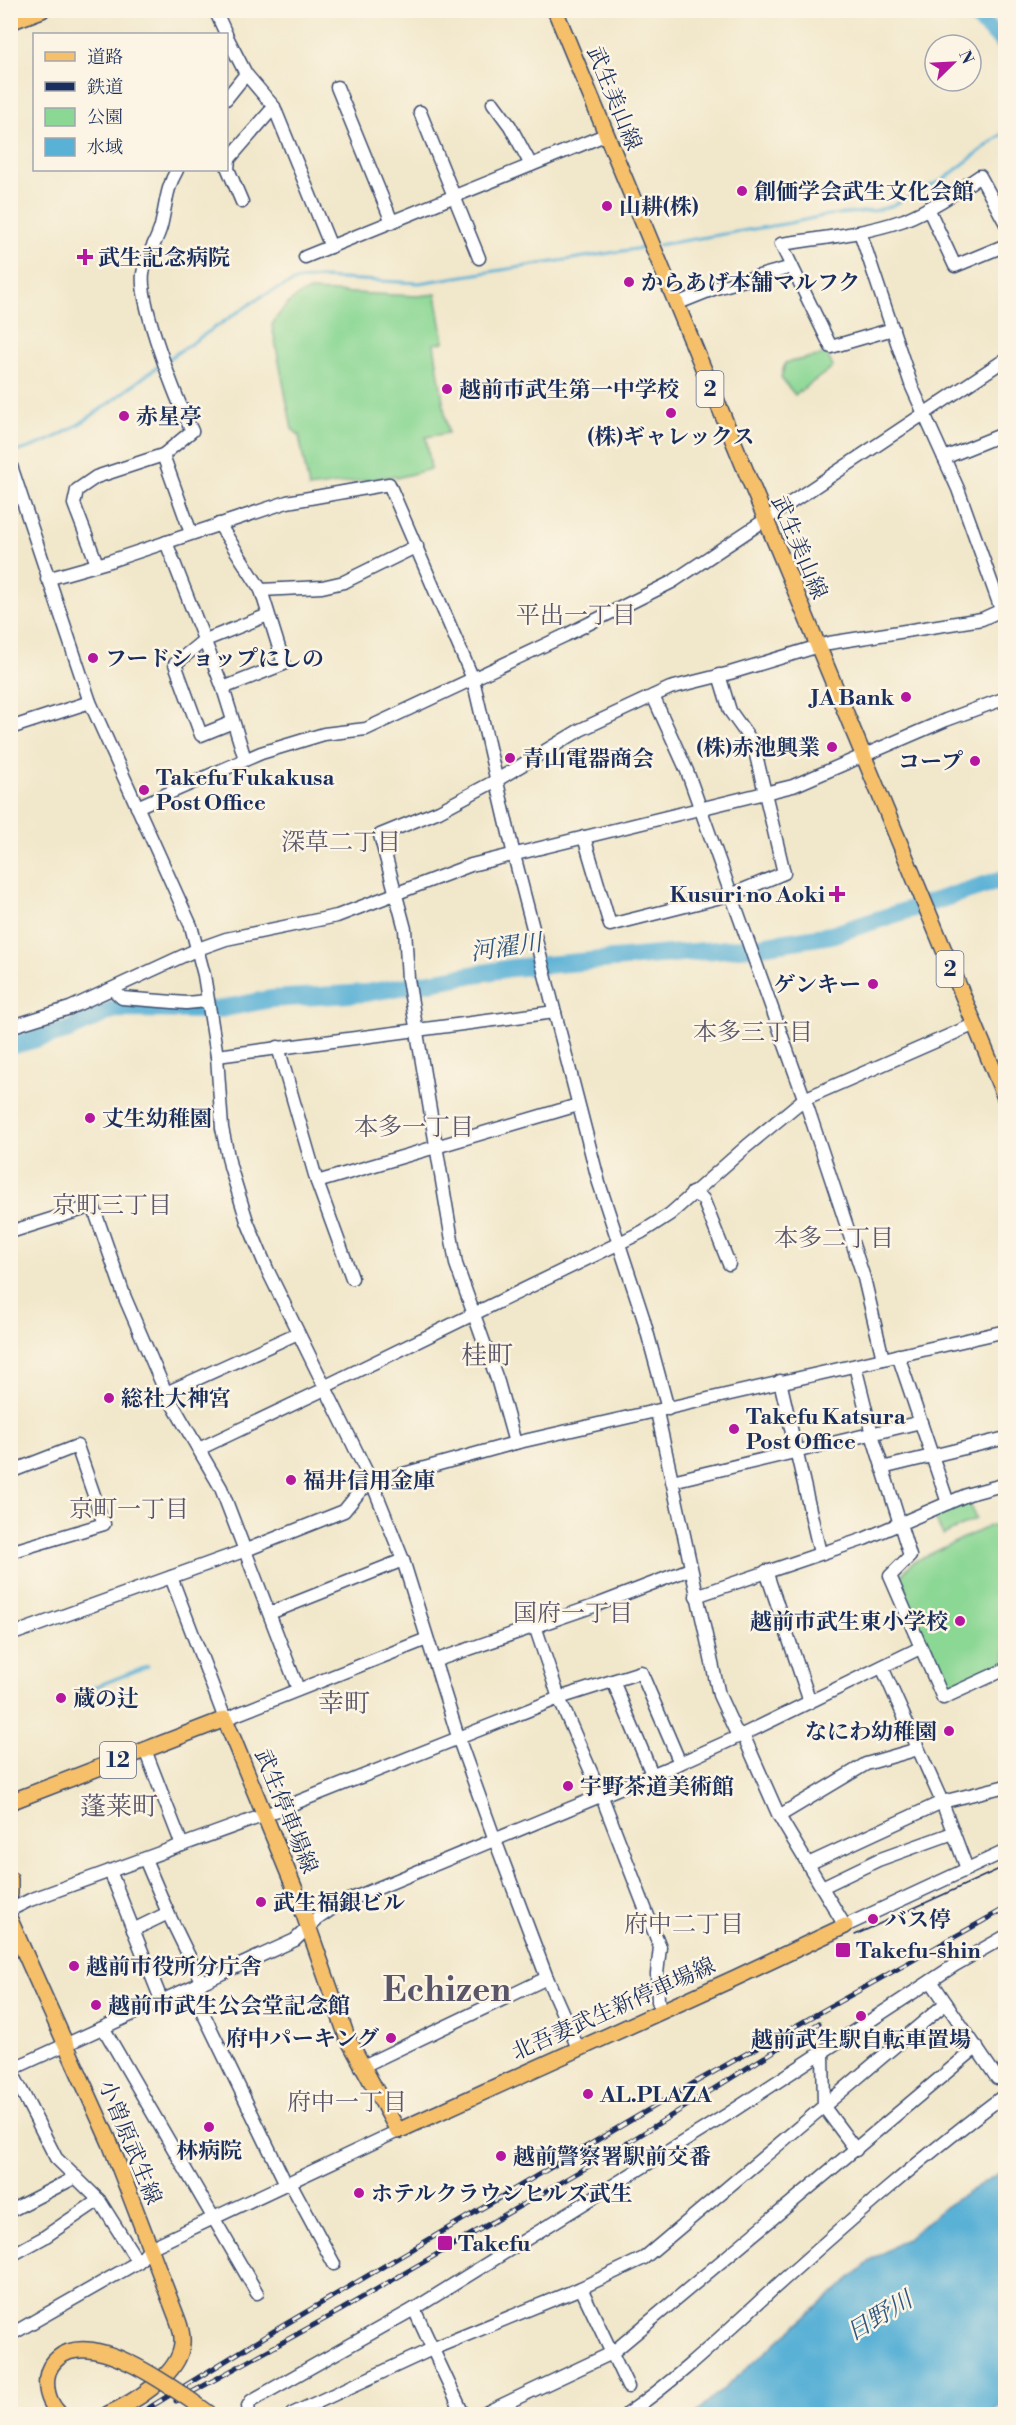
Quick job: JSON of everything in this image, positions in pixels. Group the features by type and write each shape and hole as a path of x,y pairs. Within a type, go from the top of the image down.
{"main road":[{"path":"10,22 42,10"},
{"name":"武生美山線","path":"555,10 1005,1100"},
{"name":"12","path":"10,1802 225,1719"},
{"name":"武生停車場線","path":"225,1719 265,1815 347,2037 361,2067 398,2131"},
{"path":"10,1880 10,1894"},
{"name":"小曽原武生線","path":"10,1920 110,2144 177,2318 182,2337 181,2350 176,2363 154,2384 108,2415"},
{"name":"北吾妻武生新停車場線","path":"398,2131 845,1926"},
{"path":"60,2415 53,2407 47,2392 48,2371 60,2356 81,2350 106,2353 171,2386 210,2415"}],"street":[{"path":"215,10 225,33"},
{"path":"228,39 246,74 274,107 331,247"},
{"path":"228,96 246,74"},
{"path":"337,87 393,222"},
{"path":"493,103 510,126 531,165"},
{"path":"242,202 228,169 229,159 274,107"},
{"path":"420,112 479,258"},
{"path":"305,257 605,135"},
{"path":"98,564 74,504 77,490 96,477 163,455 192,431 167,371 144,292 143,275 159,234 166,193 177,171"},
{"path":"893,329 831,347 781,244 860,232 905,219 928,208 980,176 1005,224"},
{"path":"928,208 955,266 1005,244"},
{"path":"860,232 924,414 958,489 1003,609 1005,623"},
{"path":"676,304 716,288 792,267"},
{"path":"138,807 245,759 324,734 366,729 672,582 1005,359"},
{"path":"944,458 1005,433"},
{"path":"163,455 191,533"},
{"path":"10,463 90,702 191,926 198,949 217,1056 222,1128 230,1166 256,1245 373,1485 403,1560 459,1740 495,1840 547,1978 578,2048"},
{"path":"47,579 287,502 389,484 473,679 514,855 578,1105 606,1208 620,1243 643,1317 662,1410 672,1481 719,1695 735,1730 742,1735 779,1816 845,1926 1005,1851"},
{"path":"219,524 261,590 284,664 223,688"},
{"path":"166,542 223,688 245,759"},
{"path":"261,590 322,588 344,582 417,546"},
{"path":"515,1443 498,1382 456,1264 408,979 405,929 380,835 439,811 580,730 670,688 817,646 982,620 1003,609"},
{"path":"233,722 201,735 175,664 203,641 268,615"},
{"path":"584,837 610,926 733,894 784,873 766,792 750,739 730,711 719,675"},
{"path":"653,696 680,751 733,894 864,1278 883,1359"},
{"path":"10,1027 70,1008 198,949 226,939 337,916 471,865 793,786 1005,698"},
{"path":"10,728 90,702"},
{"path":"112,989 122,998 207,1001"},
{"path":"217,1056 555,1012"},
{"path":"199,1449 620,1243 661,1220 804,1099 973,1025"},
{"path":"278,1047 318,1182 352,1278"},
{"path":"318,1182 578,1105"},
{"path":"692,1193 703,1199 729,1264"},
{"path":"10,1232 93,1206 125,1298 166,1393 221,1488 298,1689"},
{"path":"10,1635 246,1550 344,1511 362,1490 435,1465 515,1443 1005,1331"},
{"path":"166,1393 298,1333"},
{"path":"898,1355 948,1503"},
{"path":"855,1366 872,1434 910,1556 890,1576 943,1698 1005,1669"},
{"path":"780,1382 820,1553"},
{"path":"672,1481 921,1422"},
{"path":"882,1468 1005,1438"},
{"path":"10,1472 76,1446 104,1524 10,1552"},
{"path":"696,1596 899,1525 969,1494 1005,1484"},
{"path":"270,1613 403,1560"},
{"path":"434,1661 594,1606 690,1569"},
{"path":"766,1571 810,1702"},
{"path":"171,1577 225,1719 427,1639"},
{"path":"535,1626 559,1698 602,1797 660,1947 657,1974 658,2001 661,2011"},
{"path":"138,2262 99,2200 56,2158 11,2070 295,1940 323,1913 337,1905 680,1763 920,1648"},
{"path":"882,1667 942,1802 967,1869"},
{"path":"10,1910 30,1900 265,1815 459,1740 559,1698 641,1672 680,1763"},
{"path":"613,1681 652,1774"},
{"path":"145,1749 182,1845"},
{"path":"779,1816 866,1764 918,1749"},
{"path":"808,1864 942,1802 1005,1786"},
{"path":"822,1887 878,1860 954,1833"},
{"path":"145,1859 196,1985 288,2183 334,2264"},
{"path":"110,1871 162,2002"},
{"path":"133,1930 168,1914"},
{"path":"248,2414 251,2401 414,2309 823,2053 1005,1936"},
{"path":"361,2067 547,1978"},
{"path":"932,1981 997,2078"},
{"path":"292,2415 432,2349 581,2288 644,2258 946,2002"},
{"path":"104,2029 257,2293"},
{"path":"483,2415 612,2353 977,2048"},
{"path":"823,2053 824,2107 856,2150"},
{"path":"627,2415 675,2377 898,2179 1005,2094"},
{"path":"10,2335 138,2262 150,2248 398,2131"},
{"path":"10,2211 76,2177"},
{"path":"10,2256 44,2238 99,2200"},
{"path":"581,2288 628,2387"},
{"path":"414,2309 463,2415"}],"green space":[{"path":"310,291 417,296 436,294 444,342 434,344 448,433 426,437 431,469 396,478 395,476 309,488 299,435 292,429 272,325 288,304 298,296"},
{"path":"827,354 833,367 795,395 781,378 785,363"},
{"path":"968,1502 976,1519 943,1535 935,1518"},
{"name":"越前市武生東小学校","path":"991,1525 1002,1528 1006,1535 1005,1662 953,1687 940,1679 898,1579 913,1562"}],"water":[{"name":"日野川","path":"1005,2169 1005,2402 990,2414 695,2414 869,2262 910,2236 947,2205"}],"waterway":[{"path":"969,10 1006,44"},
{"path":"658,245 828,215 873,211 889,207 944,179 1006,131"},
{"path":"168,359 262,296 298,280 320,278 419,283 648,247"},
{"path":"10,453 31,447 71,429 160,365"},
{"name":"河濯川","path":"10,1046 69,1030 114,1009 215,1010 271,999 366,993 511,968 761,946 831,935 1006,878"},
{"path":"87,1690 148,1666"}],"tram line":[{"path":"855,1935 1006,1866"}],"railway":[{"path":"139,2414 274,2331 694,2083 1006,1908"},
{"path":"176,2401 341,2310 613,2152 819,2023"}],"place":[{"name":"創価学会武生文化会館","path":"742,191"},
{"name":"山耕(株)","path":"607,206"},
{"name":"武生記念病院","path":"85,257"},
{"name":"からあげ本舗マルフク","path":"629,282"},
{"name":"越前市武生第一中学校","path":"447,389"},
{"name":"(株)ギャレックス","path":"671,413"},
{"name":"赤星亭","path":"124,416"},
{"name":"フードショップにしの","path":"93,658"},
{"name":"JA Bank","path":"906,697"},
{"name":"(株)赤池興業","path":"832,747"},
{"name":"青山電器商会","path":"510,758"},
{"name":"コープ","path":"975,761"},
{"name":"Takefu Fukakusa Post Office","path":"144,790"},
{"name":"Kusuri no Aoki","path":"837,894"},
{"name":"ゲンキー","path":"873,984"},
{"name":"丈生幼稚園","path":"90,1118"},
{"name":"総社大神宮","path":"109,1398"},
{"name":"Takefu Katsura Post Office","path":"734,1429"},
{"name":"福井信用金庫","path":"291,1480"},
{"name":"越前市武生東小学校","path":"960,1621"},
{"name":"蔵の辻","path":"61,1698"},
{"name":"なにわ幼稚園","path":"949,1731"},
{"name":"宇野茶道美術館","path":"568,1786"},
{"name":"武生福銀ビル","path":"261,1902"},
{"name":"バス停","path":"873,1919"},
{"name":"Takefu-shin","path":"843,1950"},
{"name":"越前市役所分庁舎","path":"74,1966"},
{"name":"越前市武生公会堂記念館","path":"96,2005"},
{"name":"越前武生駅自転車置場","path":"861,2016"},
{"name":"府中パーキング","path":"391,2038"},
{"name":"AL.PLAZA","path":"588,2094"},
{"name":"林病院","path":"209,2127"},
{"name":"越前警察署駅前交番","path":"501,2156"},
{"name":"ホテルクラウンヒルズ武生","path":"359,2193"},
{"name":"Takefu","path":"445,2243"}],"district":[{"name":"平出一丁目","path":"576,615"},
{"name":"深草二丁目","path":"341,842"},
{"name":"本多三丁目","path":"753,1032"},
{"name":"本多一丁目","path":"414,1127"},
{"name":"京町三丁目","path":"112,1205"},
{"name":"本多二丁目","path":"834,1238"},
{"name":"桂町","path":"487,1355"},
{"name":"京町一丁目","path":"129,1509"},
{"name":"国府一丁目","path":"573,1613"},
{"name":"幸町","path":"344,1703"},
{"name":"蓬莱町","path":"119,1806"},
{"name":"府中二丁目","path":"684,1924"},
{"name":"Echizen","path":"447,1989"},
{"name":"府中一丁目","path":"347,2102"}]}
